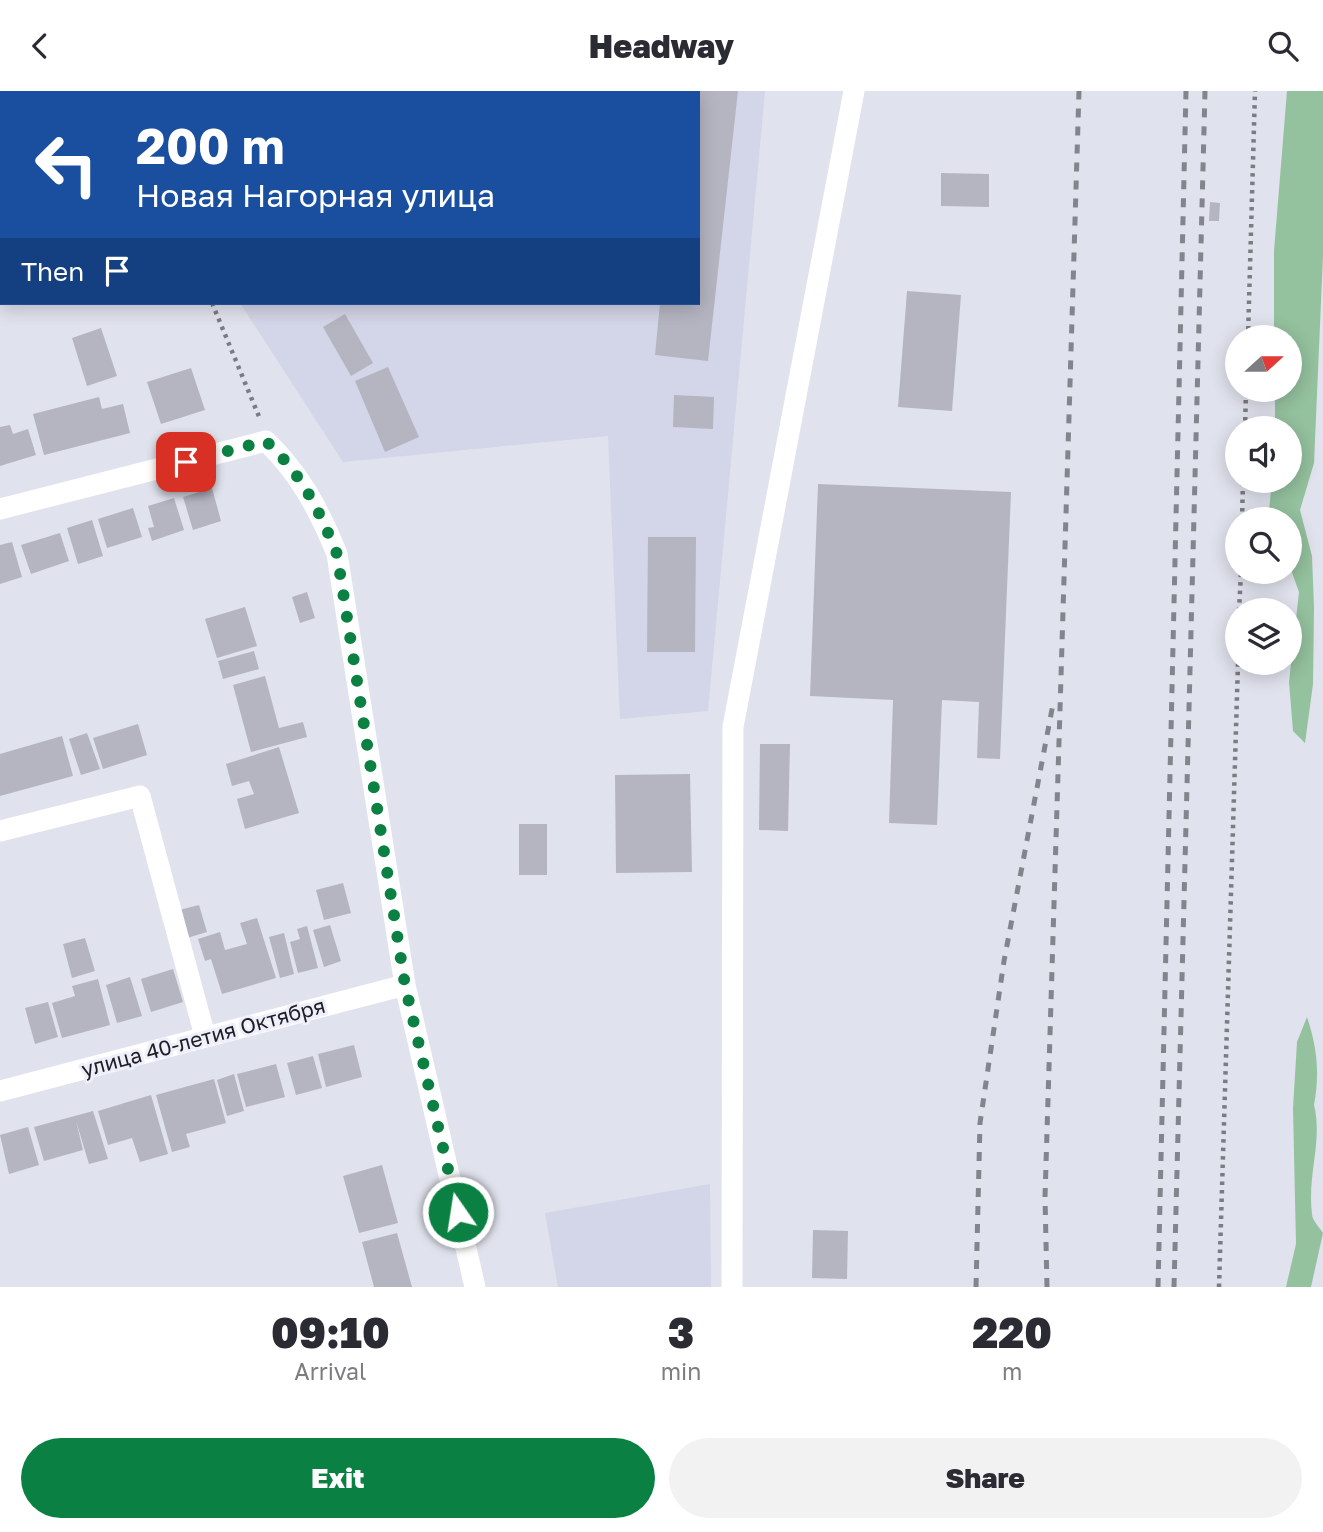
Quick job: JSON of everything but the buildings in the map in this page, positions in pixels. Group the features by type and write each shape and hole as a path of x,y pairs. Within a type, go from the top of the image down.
{"street":[{"path":"732,1287 733,727 854,91"},
{"path":"0,509 266,441 291,466 317,504 337,554 405,985 475,1287"},
{"path":"0,831 140,796 205,1035"},
{"name":"улица 40-летия Октября","path":"0,1091 205,1035 405,985"}],"path":[{"path":"1248,325 1255,91"},
{"path":"213,305 237,358 266,441"},
{"path":"1219,1287 1238,675"}],"shaded area":[{"path":"700,91 765,91 708,711 620,719 608,436 343,462 241,305 700,305"},
{"path":"710,1184 711,1287 558,1287 545,1213"}],"green space":[{"path":"1287,91 1323,91 1323,256 1314,463 1301,507 1269,507 1271,493 1302,493 1302,416 1275,416 1275,403 1302,403 1302,325 1274,325 1274,251"},
{"path":"1302,518 1312,556 1314,608 1313,684 1305,743 1293,731 1289,682 1290,675 1302,675 1302,598 1298,598 1296,584 1302,584"},
{"path":"1307,1017 1317,1071 1314,1105 1317,1132 1311,1185 1312,1214 1323,1233 1311,1287 1286,1287 1296,1244 1293,1108 1297,1042"}],"railway":[{"path":"1047,1287 1045,1197 1079,91"},
{"path":"1158,1287 1186,91"},
{"path":"1174,1287 1205,91"},
{"path":"976,1287 980,1123 1004,961 1053,704"}],"route":[{"path":"186,462 266,441 291,466 317,504 337,554 405,985 458,1212"}]}
